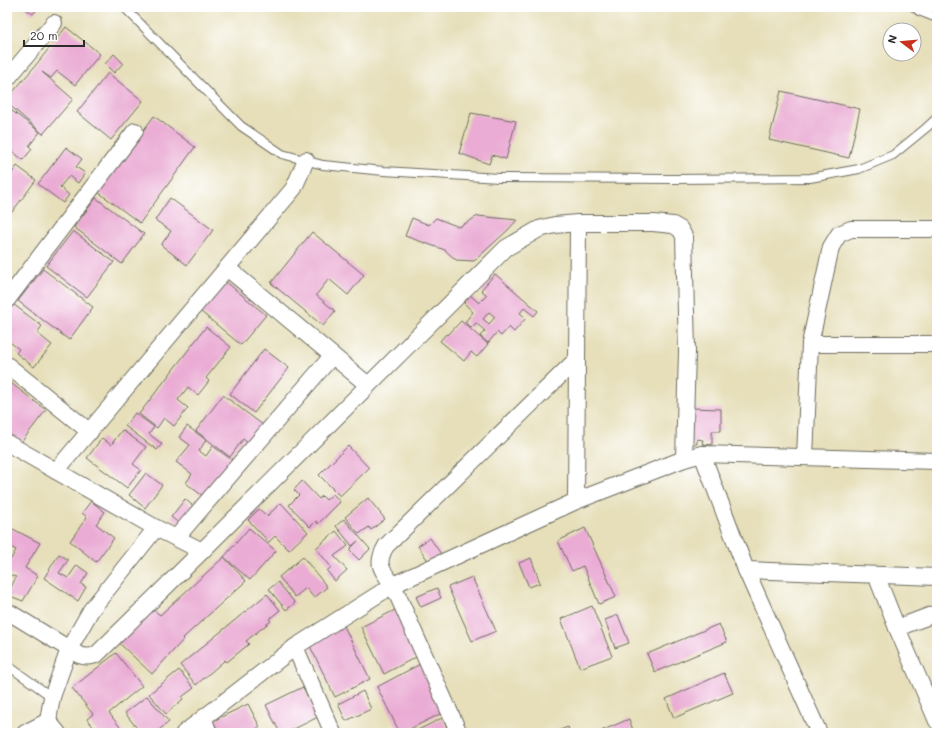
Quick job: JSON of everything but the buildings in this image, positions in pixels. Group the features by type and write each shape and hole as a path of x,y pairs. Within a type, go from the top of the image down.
{"street":[{"path":"7,79 54,23"},
{"path":"7,300 135,131"},
{"path":"56,471 294,188 306,160"},
{"path":"576,501 578,223"},
{"path":"7,611 79,655 85,657 96,655 506,248 539,229 555,225 578,223 653,223 672,225 680,229 684,236 686,351 684,458"},
{"path":"805,457 810,344 831,247 839,234 851,229 937,229"},
{"path":"226,268 368,385"},
{"path":"810,344 937,344"},
{"path":"176,538 332,356"},
{"path":"459,733 393,585 384,573 380,564 381,554 386,546 577,359"},
{"path":"7,365 90,432"},
{"path":"7,443 156,528 202,551"},
{"path":"702,454 746,570 819,733"},
{"path":"184,733 296,647 393,585 576,501 684,458 702,454 937,460"},
{"path":"25,733 53,727 52,697 69,649 91,610 156,528"},
{"path":"746,570 937,577"},
{"path":"876,574 897,628 937,721"},
{"path":"897,628 937,612"},
{"path":"296,647 333,733"},
{"path":"203,718 210,733"}],"lane":[{"path":"124,7 241,126 282,154 323,165 384,171 499,178 810,178 859,169 893,155 937,118"},
{"path":"914,7 919,11 937,18"},
{"path":"7,665 52,697"}]}
